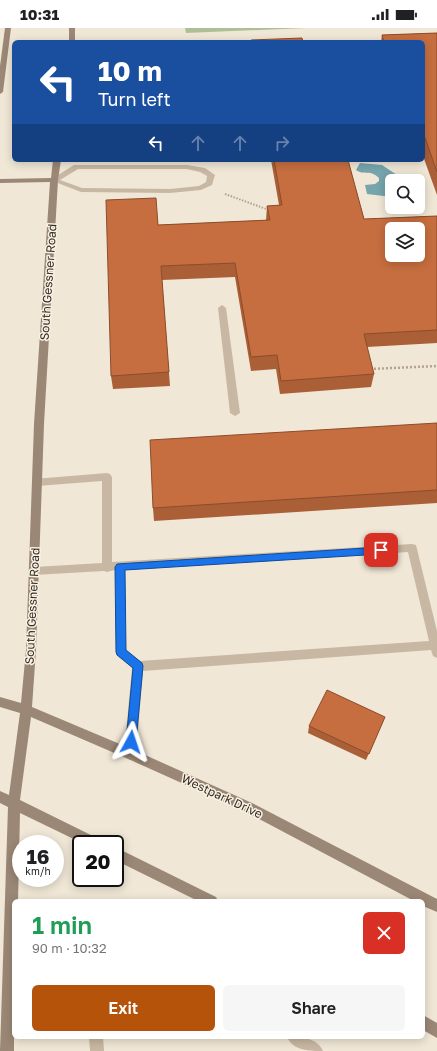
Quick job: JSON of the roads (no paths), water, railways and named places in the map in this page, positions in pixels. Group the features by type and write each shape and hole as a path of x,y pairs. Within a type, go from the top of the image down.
{"main road":[{"path":"0,92 2,66 8,28"},
{"path":"72,28 72,40"},
{"name":"South Gessner Road","path":"13,899 14,802 26,710 34,571 39,424 54,180 57,162"},
{"path":"0,181 54,180"},
{"name":"Westpark Drive","path":"0,702 26,710 130,754 248,807 424,899"},
{"path":"0,797 14,802 79,835"},
{"path":"124,857 208,899"},
{"name":"Westpark Drive","path":"425,900 437,906"},
{"name":"South Gessner Road","path":"7,1051 11,1036 12,958"},
{"path":"425,1023 437,1031"}],"lane":[{"path":"77,167 187,167 202,170 211,175 209,183 204,187 170,191 81,190 54,180 77,167"},
{"path":"222,308 235,412"},
{"path":"37,482 107,478 107,568"},
{"path":"34,571 107,568 120,567 412,548 436,649 138,666 121,652 120,567"},
{"path":"130,754 138,666"},
{"path":"96,1039 96,1051"},
{"path":"297,1039 316,1051"}],"water":[{"path":"360,163 382,165 396,174 385,174 385,196 367,194 365,185 375,184 379,181 379,178 376,175 362,173 356,170"}]}
